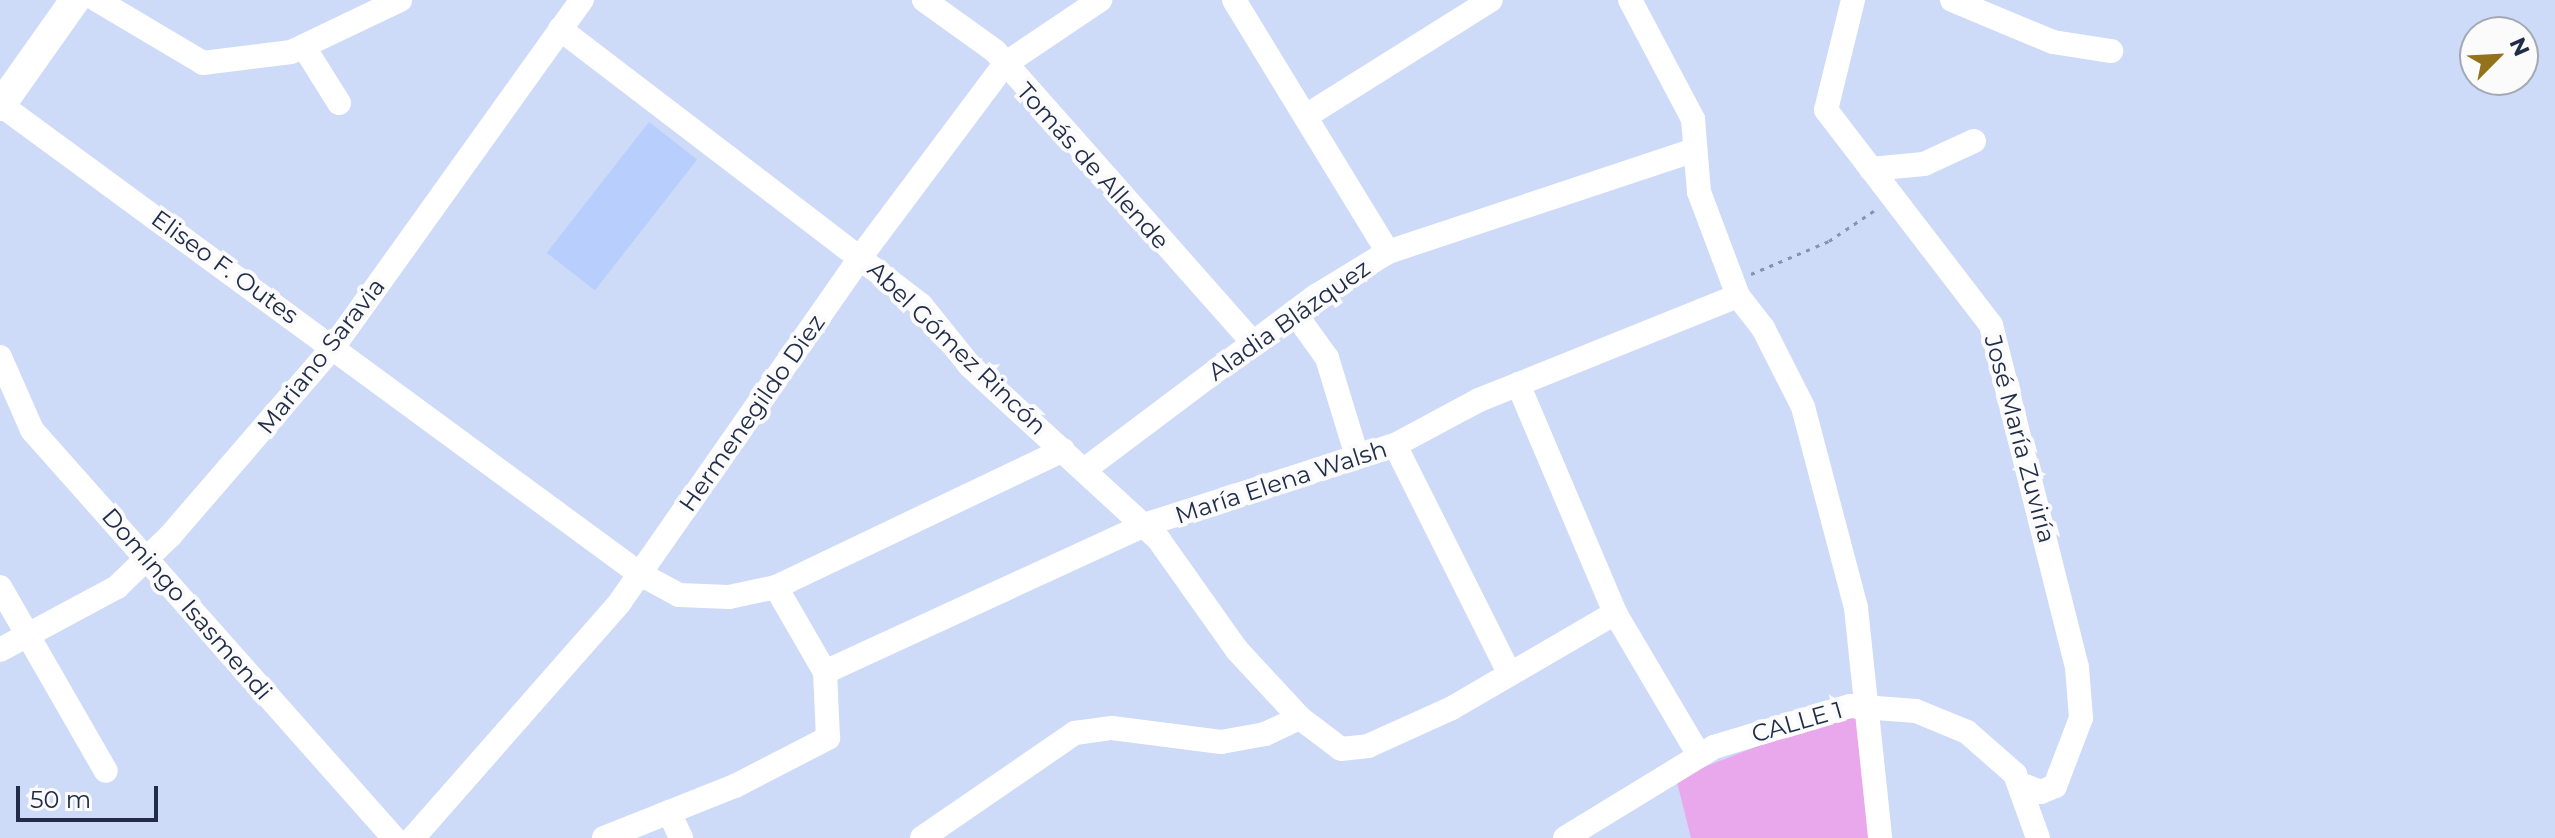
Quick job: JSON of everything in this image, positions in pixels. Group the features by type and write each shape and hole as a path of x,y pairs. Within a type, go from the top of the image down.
{"main road":[{"path":"0,105 75,0"}],"street":[{"path":"97,0 194,61 304,47 400,0"},
{"name":"Mariano Saravia","path":"0,650 117,587 150,558 334,346 582,0"},
{"name":"Tomás de Allende","path":"924,0 1005,64 1253,343"},
{"name":"Hermenegildo Diez","path":"413,838 640,574 862,255 1005,64 1100,0"},
{"path":"1234,0 1388,252"},
{"path":"1306,116 1491,0"},
{"path":"1630,0 1693,119 1692,151 1699,192 1735,289 1763,328 1803,407 1846,554 1870,708 1880,838"},
{"name":"José María Zuviría","path":"1853,0 1826,110 1985,313 2028,458 2082,699 2077,737 2055,786 2040,838"},
{"path":"1952,0 2053,42 2111,51"},
{"name":"Abel Gómez Rincón","path":"560,29 862,255 1063,450 1088,467 1144,525 1220,629 1300,718 1341,749 1382,740 1509,673"},
{"path":"304,47 339,103"},
{"name":"Eliseo F. Outes","path":"0,105 334,346 640,574 679,595 709,598 776,587 1063,450"},
{"path":"1871,169 1924,164 1974,141"},
{"name":"Aladia Blázquez","path":"1088,467 1294,312 1388,252 1692,151"},
{"name":"María Elena Walsh","path":"825,672 1144,525 1395,445 1518,384 1735,289"},
{"path":"1294,312 1327,358 1357,456"},
{"name":"Domingo Isasmendi","path":"2,370 32,430 150,558 394,838"},
{"path":"1518,384 1615,613 1699,755"},
{"path":"1395,445 1509,673 1615,613"},
{"path":"0,587 106,771"},
{"path":"604,838 669,812 828,738 825,672 776,587"},
{"name":"CALLE 1","path":"1565,838 1699,755 1835,708 1916,711 1967,732 2020,784 2040,838"},
{"path":"922,838 1075,733 1112,728 1221,742 1265,734 1300,718"},
{"path":"2020,784 2041,792 2055,786"},
{"path":"669,812 681,838"}],"path":[{"path":"1735,289 1829,241 1896,199"}],"shaded area":[{"path":"649,122 697,160 595,290 547,253"},
{"path":"1843,713 1858,720 1873,838 1691,838 1676,778"}]}
